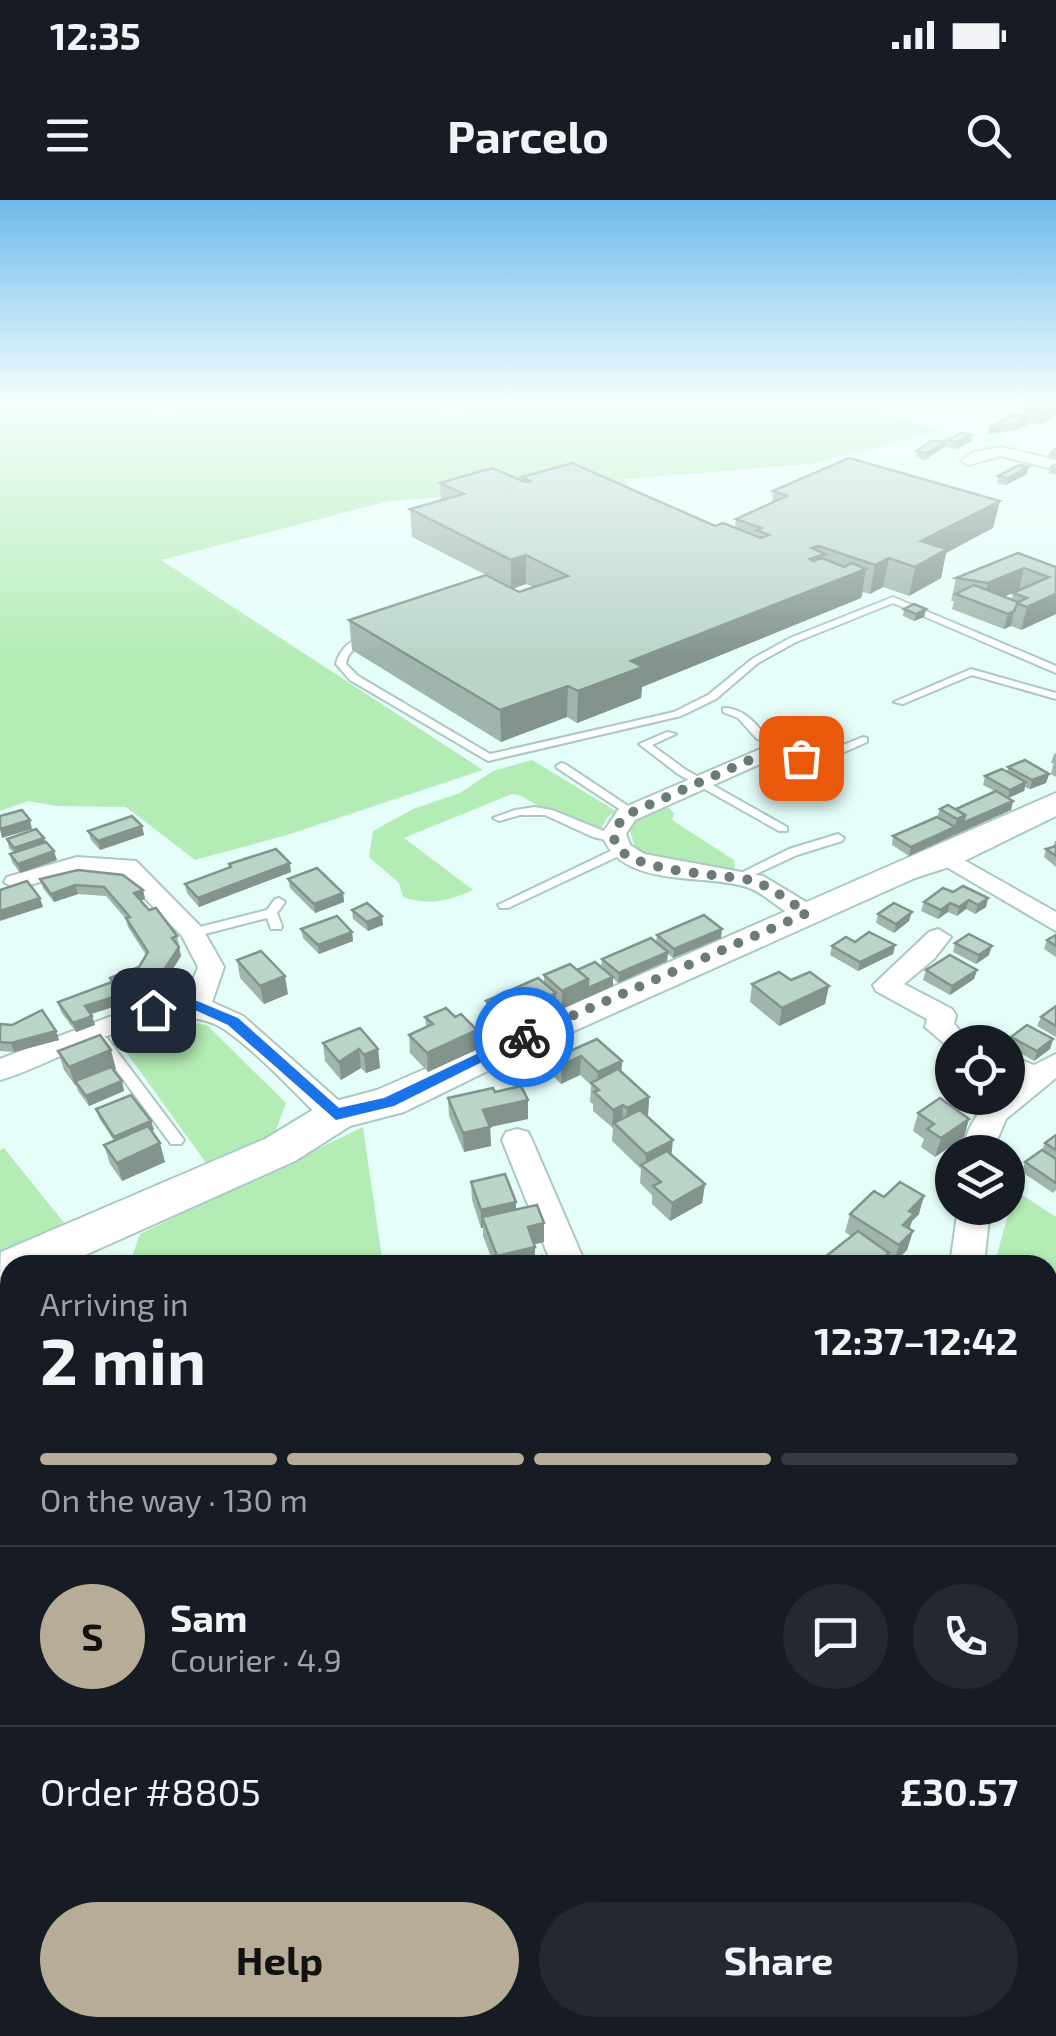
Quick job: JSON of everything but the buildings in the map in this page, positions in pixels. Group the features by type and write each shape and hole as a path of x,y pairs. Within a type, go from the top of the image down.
{"main road":[{"path":"41,1255 280,1150 336,1114 389,1102 500,1048 946,856 1056,803"}],"street":[{"path":"780,747 631,812 620,821 618,844 648,866 739,877 767,887 807,913"},
{"path":"946,856 1056,924"},
{"path":"16,882 77,864 126,866 193,933 211,967 197,1006"},
{"path":"938,937 925,954 886,985 942,1015 940,1025"},
{"path":"0,1070 153,1010 197,1006 233,1022 336,1114"},
{"path":"983,1135 997,1108 1046,1070"},
{"path":"517,1140 566,1255"},
{"path":"968,1255 972,1225"}],"lane":[{"path":"374,637 356,643 342,656 341,664 354,678 488,758 677,714 712,697 755,662 793,640 893,600 1056,670"},
{"path":"899,702 972,672 1056,696"},
{"path":"727,710 750,722 780,747 820,757 863,740"},
{"path":"671,734 644,744 652,754 784,829"},
{"path":"561,766 631,812"},
{"path":"498,818 537,808 618,844"},
{"path":"739,877 792,852 838,838"},
{"path":"504,905 618,844"},
{"path":"193,933 276,914"},
{"path":"96,1034 176,1140"}],"green space":[{"path":"0,488 576,488 389,501 161,560 483,770 287,835 195,860 126,807 57,806 28,801 0,811"},
{"path":"532,760 616,811 600,831 512,794 404,838 473,890 438,901 403,897 399,883 369,857 373,831 413,809 460,793 493,771"},
{"path":"668,807 674,813 672,820 734,860 735,869 674,865 635,848 630,830 638,819"},
{"path":"167,1019 207,1025 286,1103 275,1133 206,1163 116,1038"},
{"path":"363,1127 382,1255 133,1255 140,1234"},
{"path":"4,1148 65,1224 0,1253 0,1150"},
{"path":"1025,1197 1056,1217 1056,1255 997,1255 1005,1225 1025,1225"}],"way so far":[{"path":"524,1037 807,913 754,881 648,866 621,850 614,838 616,827 626,815 779,747 801,758"}],"route":[{"path":"153,1010 197,1006 233,1022 336,1114 389,1102 524,1037"}]}
